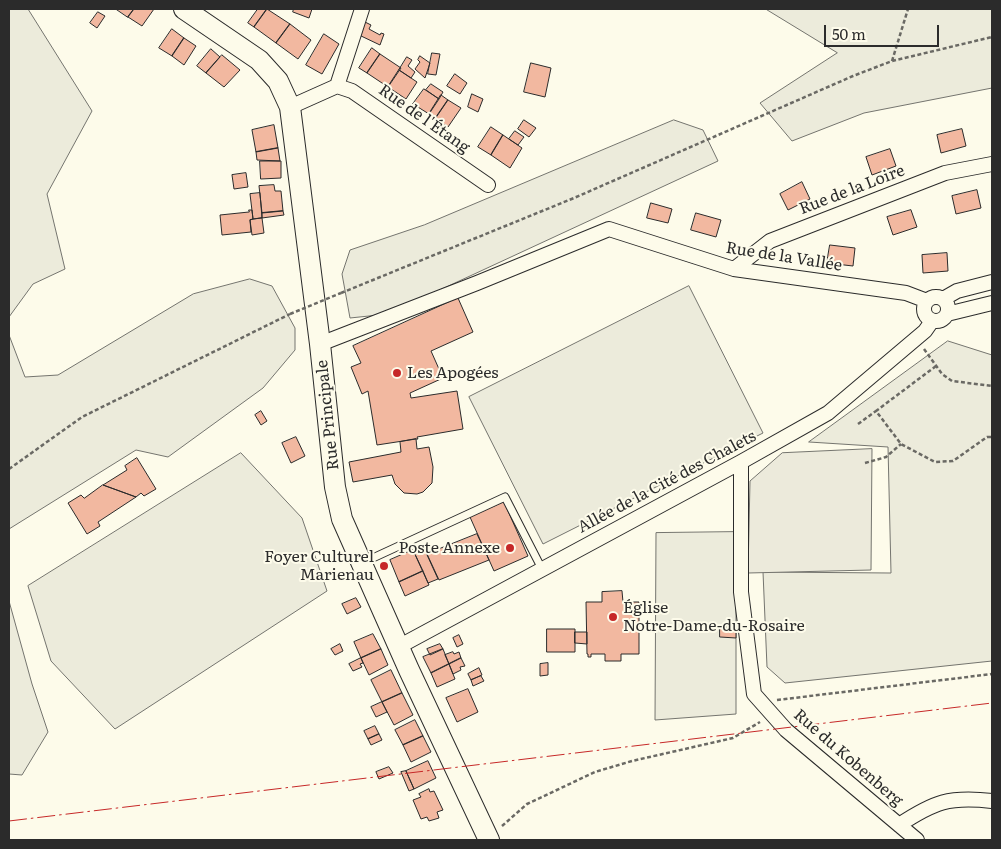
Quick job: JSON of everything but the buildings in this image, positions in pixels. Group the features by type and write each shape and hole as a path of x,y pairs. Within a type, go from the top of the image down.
{"main road":[{"name":"Rue Principale","path":"184,9 259,60 278,81 290,107 320,344 335,488 342,519 488,839"}],"street":[{"path":"290,107 337,86 362,9"},
{"name":"Rue de l'Étang","path":"337,86 352,91 488,185"},
{"name":"Rue de la Loire","path":"734,269 770,241 945,173 992,164"},
{"name":"Rue de la Vallée","path":"320,344 477,283 608,229 734,269 906,293 927,301 934,297 943,299 957,291 992,282"},
{"path":"927,301 923,310 924,315 932,321 942,320 947,314 948,307 943,299"},
{"path":"947,314 992,303"},
{"name":"Allée de la Cité des Chalets","path":"400,646 828,413 925,331 932,321"},
{"name":"Rue du Kobenberg","path":"741,462 741,592 754,694 768,706 786,730 916,840"},
{"path":"899,825 922,810 941,802 967,798 992,800"}],"lane":[{"path":"362,563 505,497 542,570"}],"path":[{"path":"892,61 908,9"},
{"path":"9,469 82,417 290,314 574,198 892,61 992,37"},
{"path":"916,338 942,374 952,381 992,386"},
{"path":"858,424 936,366"},
{"path":"876,412 901,444 934,462 953,461 987,437 992,437"},
{"path":"865,463 886,457 901,444"},
{"path":"488,839 527,804 595,772 632,761 733,738 768,706 992,674"}],"shaded area":[{"path":"9,9 28,9 92,111 47,194 65,269 33,284 9,317"},
{"path":"766,9 992,9 992,88 864,113 792,141 760,103 837,53"},
{"path":"674,120 703,130 718,161 388,314 350,318 342,274 350,250 424,225"},
{"path":"250,279 272,286 295,328 295,350 263,388 168,457 136,450 9,529 9,335 25,377 58,375 193,294"},
{"path":"689,286 763,433 543,544 469,397"},
{"path":"948,341 992,355 992,661 785,683 767,667 763,572 891,573 888,447 809,442"},
{"path":"872,449 871,570 748,573 750,481 782,453"},
{"path":"241,453 302,518 327,591 115,729 51,661 28,586"},
{"path":"736,532 736,714 655,720 656,533"},
{"path":"9,601 32,684 48,732 22,775 9,774"}],"power":[{"path":"9,821 992,703"}],"place":[{"name":"Les Apogées","path":"397,373"},
{"name":"Poste Annexe","path":"510,548"},
{"name":"Foyer Culturel Marienau","path":"384,566"},
{"name":"Église Notre-Dame-du-Rosaire","path":"613,617"}]}
